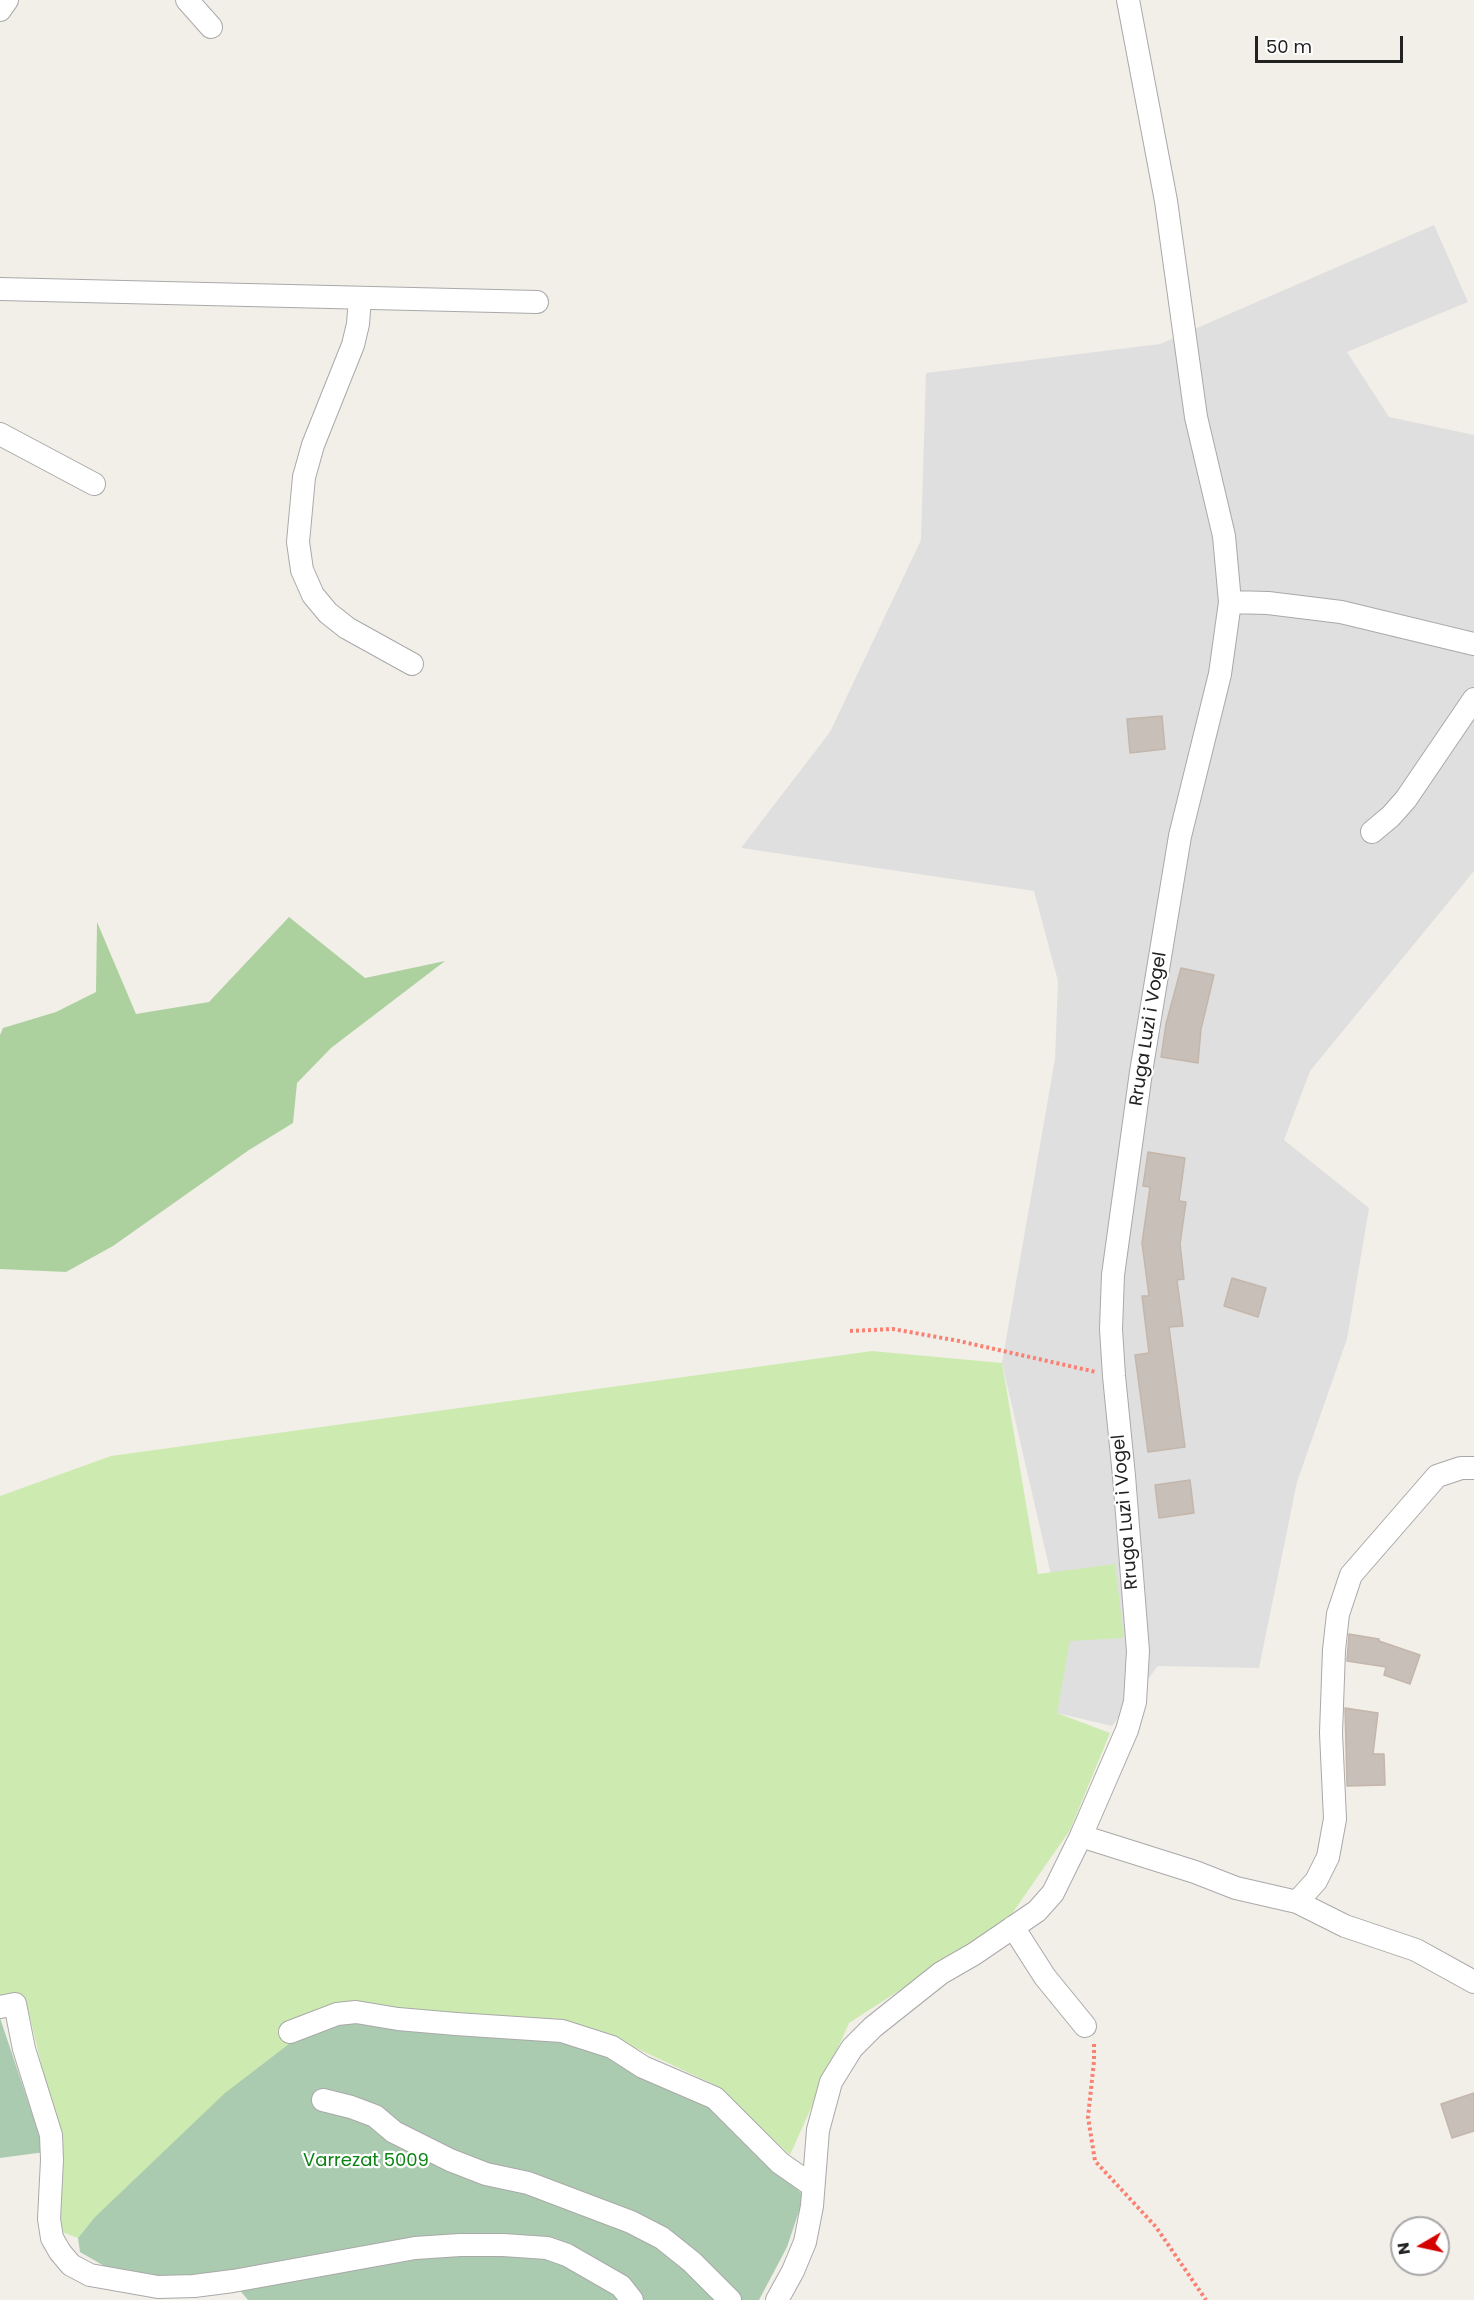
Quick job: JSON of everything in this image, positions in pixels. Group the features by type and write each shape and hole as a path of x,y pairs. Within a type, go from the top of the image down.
{"street":[{"path":"0,10 7,0"},
{"path":"188,0 211,27"},
{"name":"Rruga Luzi i Vogel","path":"777,2300 793,2271 805,2242 812,2206 818,2130 831,2082 852,2048 873,2027 941,1973 974,1954 1037,1911 1053,1893 1081,1836 1127,1730 1135,1702 1138,1677 1111,1329 1113,1275 1141,1072 1180,836 1220,674 1230,602 1224,536 1196,417 1166,201 1128,0"},
{"path":"0,289 537,302"},
{"path":"360,298 358,324 353,345 313,446 304,477 298,542 302,570 313,595 328,613 347,628 412,664"},
{"path":"0,434 94,484"},
{"path":"1230,602 1268,603 1341,612 1474,644"},
{"path":"1372,832 1406,799 1474,699"},
{"path":"1297,1902 1316,1881 1328,1857 1335,1819 1331,1733 1334,1650 1338,1614 1351,1575 1437,1476 1461,1468 1474,1468"},
{"path":"1081,1836 1196,1872 1236,1888 1297,1902 1345,1926 1416,1950 1474,1982"},
{"path":"1014,1927 1045,1977 1085,2026"},
{"path":"0,2007 15,2004 26,2058 51,2134 49,2219 52,2238 71,2265 90,2275 158,2287 194,2286 415,2248 503,2245 547,2248 567,2254 621,2286 632,2300"},
{"path":"290,2032 337,2014 356,2012 444,2023 562,2031 612,2047 643,2067 715,2098 780,2163 813,2186"},
{"path":"323,2100 375,2116 394,2132 450,2160 486,2174 528,2183 631,2222 662,2238 692,2262 730,2300"}],"path":[{"path":"850,1331 893,1329 959,1341 1114,1376"},
{"path":"1085,2026 1095,2047 1088,2117 1095,2162 1156,2227 1206,2300"}],"shaded area":[{"path":"1434,225 1468,302 1347,352 1389,417 1474,435 1474,871 1310,1071 1284,1140 1369,1208 1347,1339 1297,1482 1259,1668 1158,1666 1112,1726 1057,1713 1059,1610 1002,1363 1055,1059 1058,981 1034,891 741,848 830,732 921,540 926,373 1160,344"}],"green space":[{"path":"289,917 365,978 445,961 331,1048 297,1083 293,1123 249,1150 113,1246 66,1272 0,1269 0,1035 3,1028 56,1012 96,992 97,922 136,1014 209,1002"},
{"path":"872,1351 1002,1363 1038,1574 1115,1564 1124,1638 1070,1641 1057,1713 1110,1733 1070,1830 1007,1921 849,2023 790,2155 717,2086 623,2042 94,2218 78,2238 59,2231 57,2130 25,1997 0,2005 0,1496 111,1456"},
{"path":"0,2018 45,2152 0,2158"},
{"name":"Varrezat 5009","path":"347,2021 560,2038 606,2051 719,2110 804,2196 787,2247 759,2300 248,2300 227,2275 167,2279 106,2267 80,2252 78,2238 94,2218 225,2093 302,2034"}],"building":[{"path":"1162,716 1165,749 1130,753 1127,719"},
{"path":"1181,968 1214,975 1201,1029 1198,1063 1161,1057 1166,1024"},
{"path":"1148,1152 1185,1158 1179,1201 1186,1202 1180,1244 1184,1279 1177,1280 1183,1326 1169,1327 1185,1447 1148,1452 1135,1355 1149,1353 1142,1296 1149,1296 1142,1243 1150,1187 1143,1186"},
{"path":"1232,1278 1266,1288 1258,1317 1224,1306"},
{"path":"1190,1480 1194,1513 1159,1518 1155,1485"},
{"path":"1349,1634 1379,1639 1379,1641 1420,1655 1410,1684 1384,1675 1386,1667 1347,1661"},
{"path":"1345,1708 1378,1713 1373,1754 1384,1754 1385,1785 1347,1786"},
{"path":"1474,2093 1474,2131 1452,2138 1441,2104"}]}
